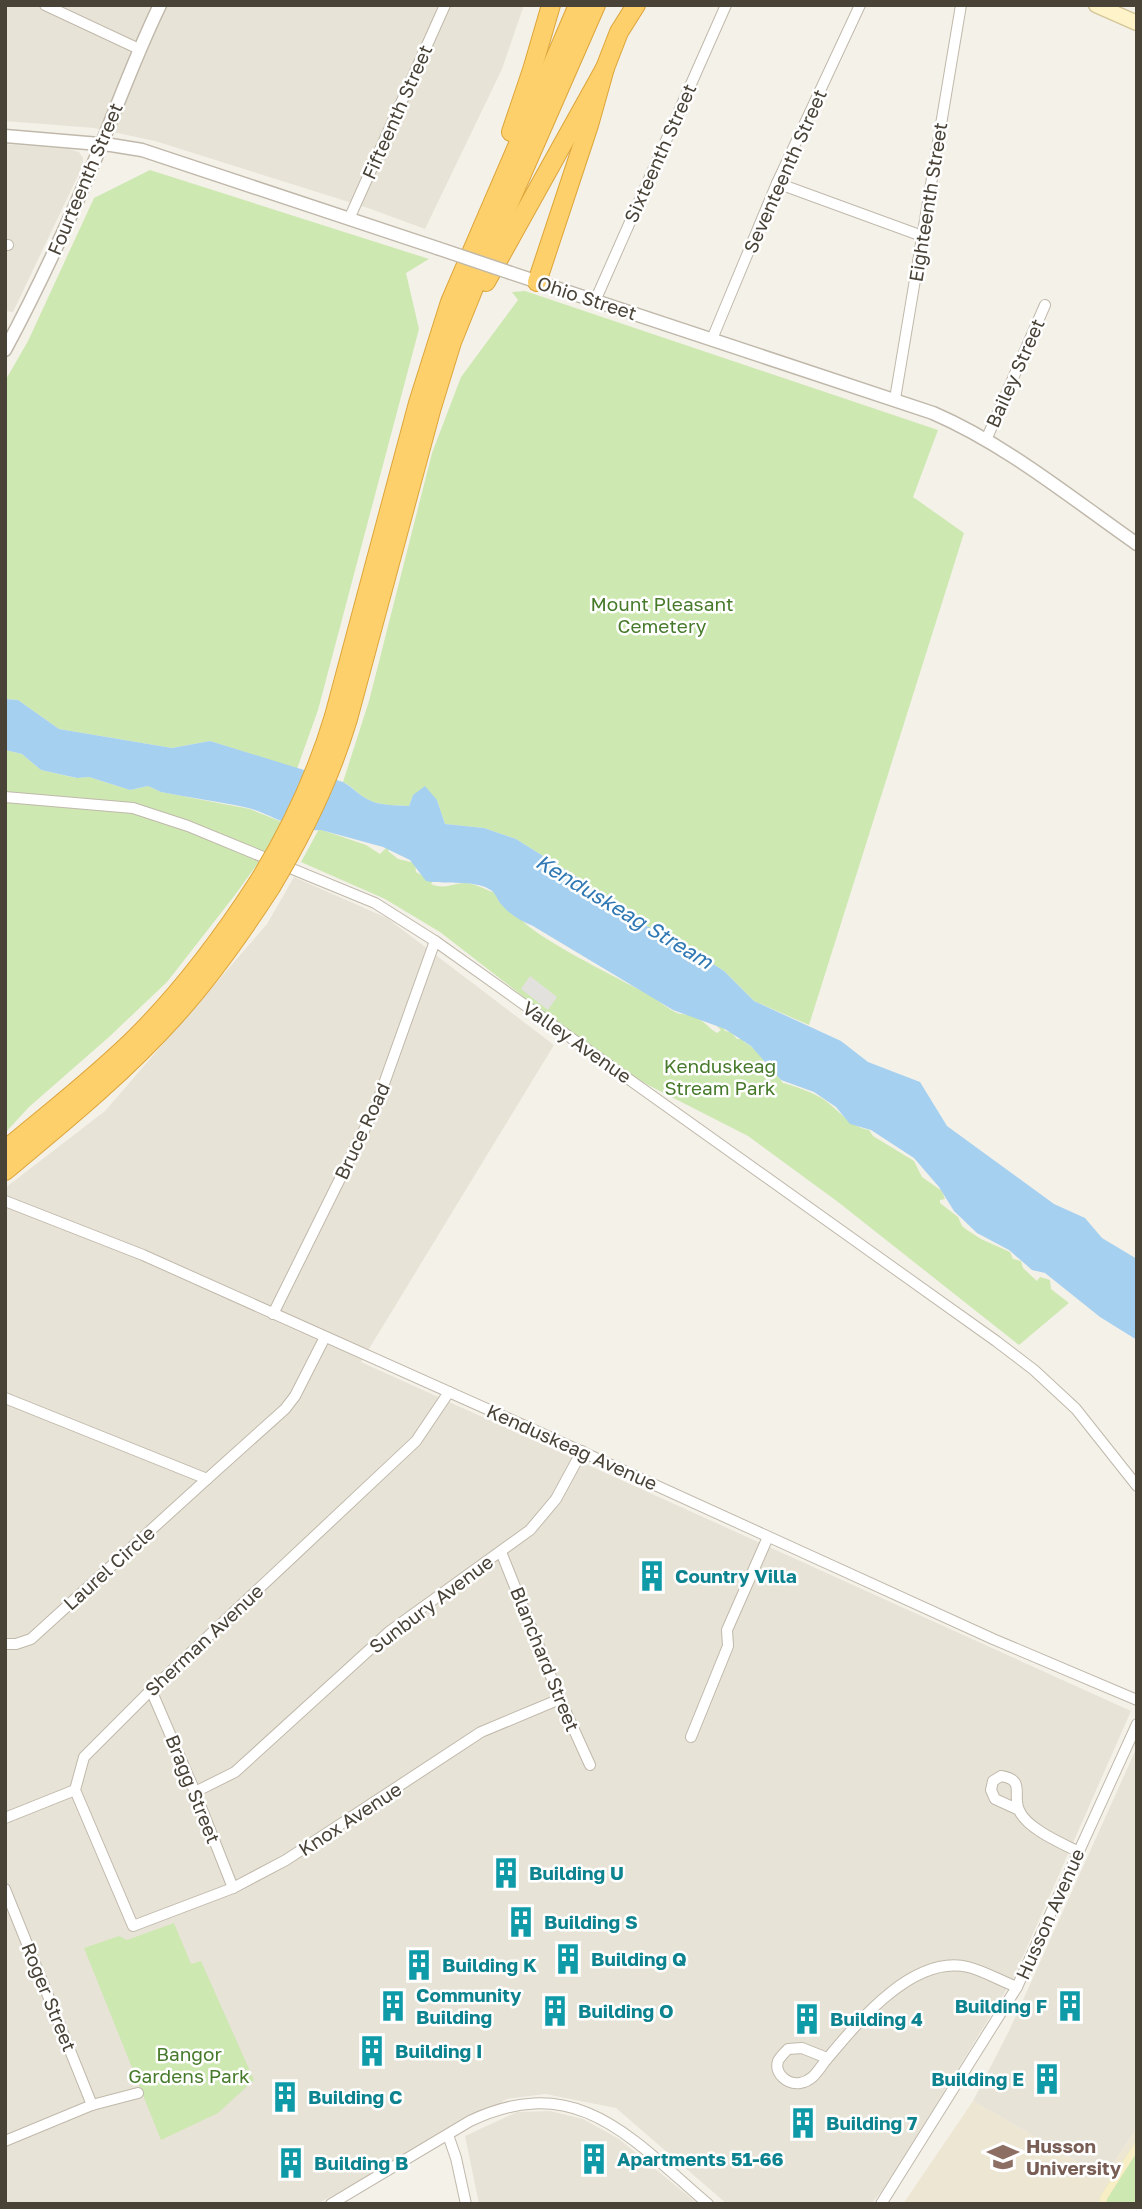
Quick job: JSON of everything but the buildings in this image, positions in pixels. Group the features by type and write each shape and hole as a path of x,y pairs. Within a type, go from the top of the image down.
{"highway":[{"path":"484,219 551,5"},
{"path":"341,718 423,387 450,302 578,5"},
{"path":"5,1171 108,1082 167,1024 219,963 264,885 341,718 452,342 596,5"},
{"path":"537,282 626,5"},
{"path":"619,33 636,5"},
{"path":"432,407 478,295 605,68"},
{"path":"5,1150 101,1070 160,1011 264,885"}],"main road":[{"path":"1096,5 1137,23"}],"street":[{"path":"46,5 139,49"},
{"name":"Fourteenth Street","path":"5,350 61,238 139,49 160,5"},
{"name":"Fifteenth Street","path":"349,219 444,5"},
{"name":"Sixteenth Street","path":"595,301 726,5"},
{"name":"Seventeenth Street","path":"712,339 777,183 860,5"},
{"name":"Eighteenth Street","path":"895,398 961,5"},
{"name":"Ohio Street","path":"5,136 102,144 152,153 895,398 946,418 986,440 1137,544"},
{"path":"777,183 922,236"},
{"name":"Bailey Street","path":"986,440 1045,305"},
{"name":"Valley Avenue","path":"5,797 132,808 188,826 375,903 435,942 996,1340 1034,1370 1076,1409 1137,1486"},
{"name":"Bruce Road","path":"273,1314 376,1106 435,942"},
{"name":"Kenduskeag Avenue","path":"5,1201 123,1247 582,1451 1002,1643 1137,1700"},
{"name":"Laurel Circle","path":"5,1644 31,1639 285,1409 295,1396 325,1337"},
{"name":"Sherman Avenue","path":"75,1790 84,1756 416,1441 449,1392"},
{"path":"5,1398 207,1479"},
{"name":"Sunbury Avenue","path":"195,1792 235,1772 390,1630 530,1530 550,1508 582,1451"},
{"path":"691,1737 728,1646 727,1630 768,1537"},
{"name":"Blanchard Street","path":"501,1552 560,1699 590,1765"},
{"name":"Bragg Street","path":"151,1690 233,1888"},
{"name":"Knox Avenue","path":"75,1790 133,1926 233,1888 286,1860 481,1732 560,1699"},
{"name":"Husson Avenue","path":"881,2204 1017,1987 1137,1724"},
{"path":"5,1818 75,1790"},
{"path":"1019,1810 1032,1825 1077,1851"},
{"name":"Roger Street","path":"5,1889 92,2105"},
{"path":"827,2058 802,2048 788,2049 778,2059 778,2070 785,2080 798,2084 811,2080 827,2058 892,1989 920,1974 943,1966 967,1967 1017,1987"},
{"path":"5,2141 92,2105 138,2093"},
{"path":"331,2204 490,2112 528,2102 565,2105 586,2112 621,2130 708,2204"},
{"path":"448,2135 466,2204"}],"shaded area":[{"path":"5,5 524,5 502,69 425,229 368,208 155,141 94,128 5,121"},
{"path":"5,144 68,149 79,152 83,158 83,165 13,312 5,311"},
{"path":"294,877 387,918 554,1045 361,1362 1131,1711 1013,1979 887,2185 871,2204 727,2204 616,2108 545,2094 507,2099 317,2204 5,2204 5,1188 105,1111 267,924"},
{"path":"530,976 557,997 548,1010 521,989"},
{"path":"1137,1747 1137,2128 1104,2177 973,2101 1009,2031"},
{"name":"Husson University","path":"973,2101 1104,2177 1137,2128 1137,2204 903,2204"},
{"path":"550,2111 583,2119 619,2139 698,2204 479,2204 465,2136 517,2112"}],"green space":[{"path":"150,170 429,259 406,273 419,329 318,710 297,769 210,741 172,748 59,729 18,700 5,699 5,381 28,341 94,198"},
{"name":"Mount Pleasant Cemetery","path":"525,291 938,430 913,497 964,533 809,1025 754,1001 724,971 666,934 619,915 580,879 516,839 484,828 445,824 437,800 413,795 409,806 381,804 370,801 343,782 369,701 432,453 461,377 518,300 512,292"},
{"path":"5,750 22,754 41,770 76,778 89,777 130,790 148,786 161,792 250,809 282,822 235,895 167,982 29,1107 5,1133"},
{"name":"Kenduskeag Stream Park","path":"319,829 366,845 380,854 386,848 389,849 398,859 415,863 416,872 433,881 431,884 436,886 465,883 492,892 495,889 526,924 558,945 648,994 675,1012 696,1017 717,1033 721,1030 717,1026 723,1026 725,1031 731,1032 737,1039 743,1039 756,1051 763,1058 764,1065 768,1064 783,1083 823,1099 850,1122 869,1130 873,1136 914,1161 922,1177 942,1191 945,1199 940,1200 940,1203 958,1217 962,1226 981,1239 1010,1252 1013,1259 1021,1261 1023,1268 1037,1281 1040,1277 1050,1280 1051,1289 1069,1303 1019,1345 838,1202 748,1136 648,1085 592,1050 440,932 385,899 301,862"},
{"name":"Bangor Gardens Park","path":"174,1923 191,1964 201,1961 254,2080 218,2113 161,2140 84,1948 119,1936 127,1940"},
{"path":"1137,2139 1137,2204 1099,2204 1100,2197"}],"sand":[{"path":"1137,2139 1137,2152 1106,2204 1099,2204 1100,2197"}],"water":[{"path":"5,699 18,700 59,729 172,748 210,741 343,782 367,799 382,804 409,806 413,795 425,786 437,800 445,824 484,828 516,839 580,879 619,915 666,934 724,971 754,1001 841,1041 868,1062 920,1082 947,1126 1054,1204 1085,1218 1102,1238 1137,1259 1137,1340 1100,1317 1045,1273 1032,1270 1009,1250 977,1233 954,1211 939,1187 914,1158 871,1130 850,1124 836,1107 814,1092 781,1080 751,1046 725,1029 673,1010 516,917 504,908 486,887 426,881 410,860 383,847 321,830 292,826 248,808 161,792 148,786 130,790 89,777 77,778 41,770 22,754 5,750"}],"place":[{"name":"Country Villa","path":"652,1576"},
{"name":"Building U","path":"506,1873"},
{"name":"Building S","path":"521,1922"},
{"name":"Building Q","path":"568,1959"},
{"name":"Building K","path":"419,1965"},
{"name":"Community Building","path":"393,2006"},
{"name":"Building F","path":"1070,2006"},
{"name":"Building O","path":"555,2011"},
{"name":"Building 4","path":"807,2019"},
{"name":"Building I","path":"372,2051"},
{"name":"Building E","path":"1047,2079"},
{"name":"Building C","path":"285,2097"},
{"name":"Building 7","path":"803,2123"},
{"name":"Husson University","path":"1003,2157"},
{"name":"Apartments 51-66","path":"594,2159"},
{"name":"Building B","path":"291,2163"}],"water label":[{"name":"Kenduskeag Stream","path":"624,912"}]}
